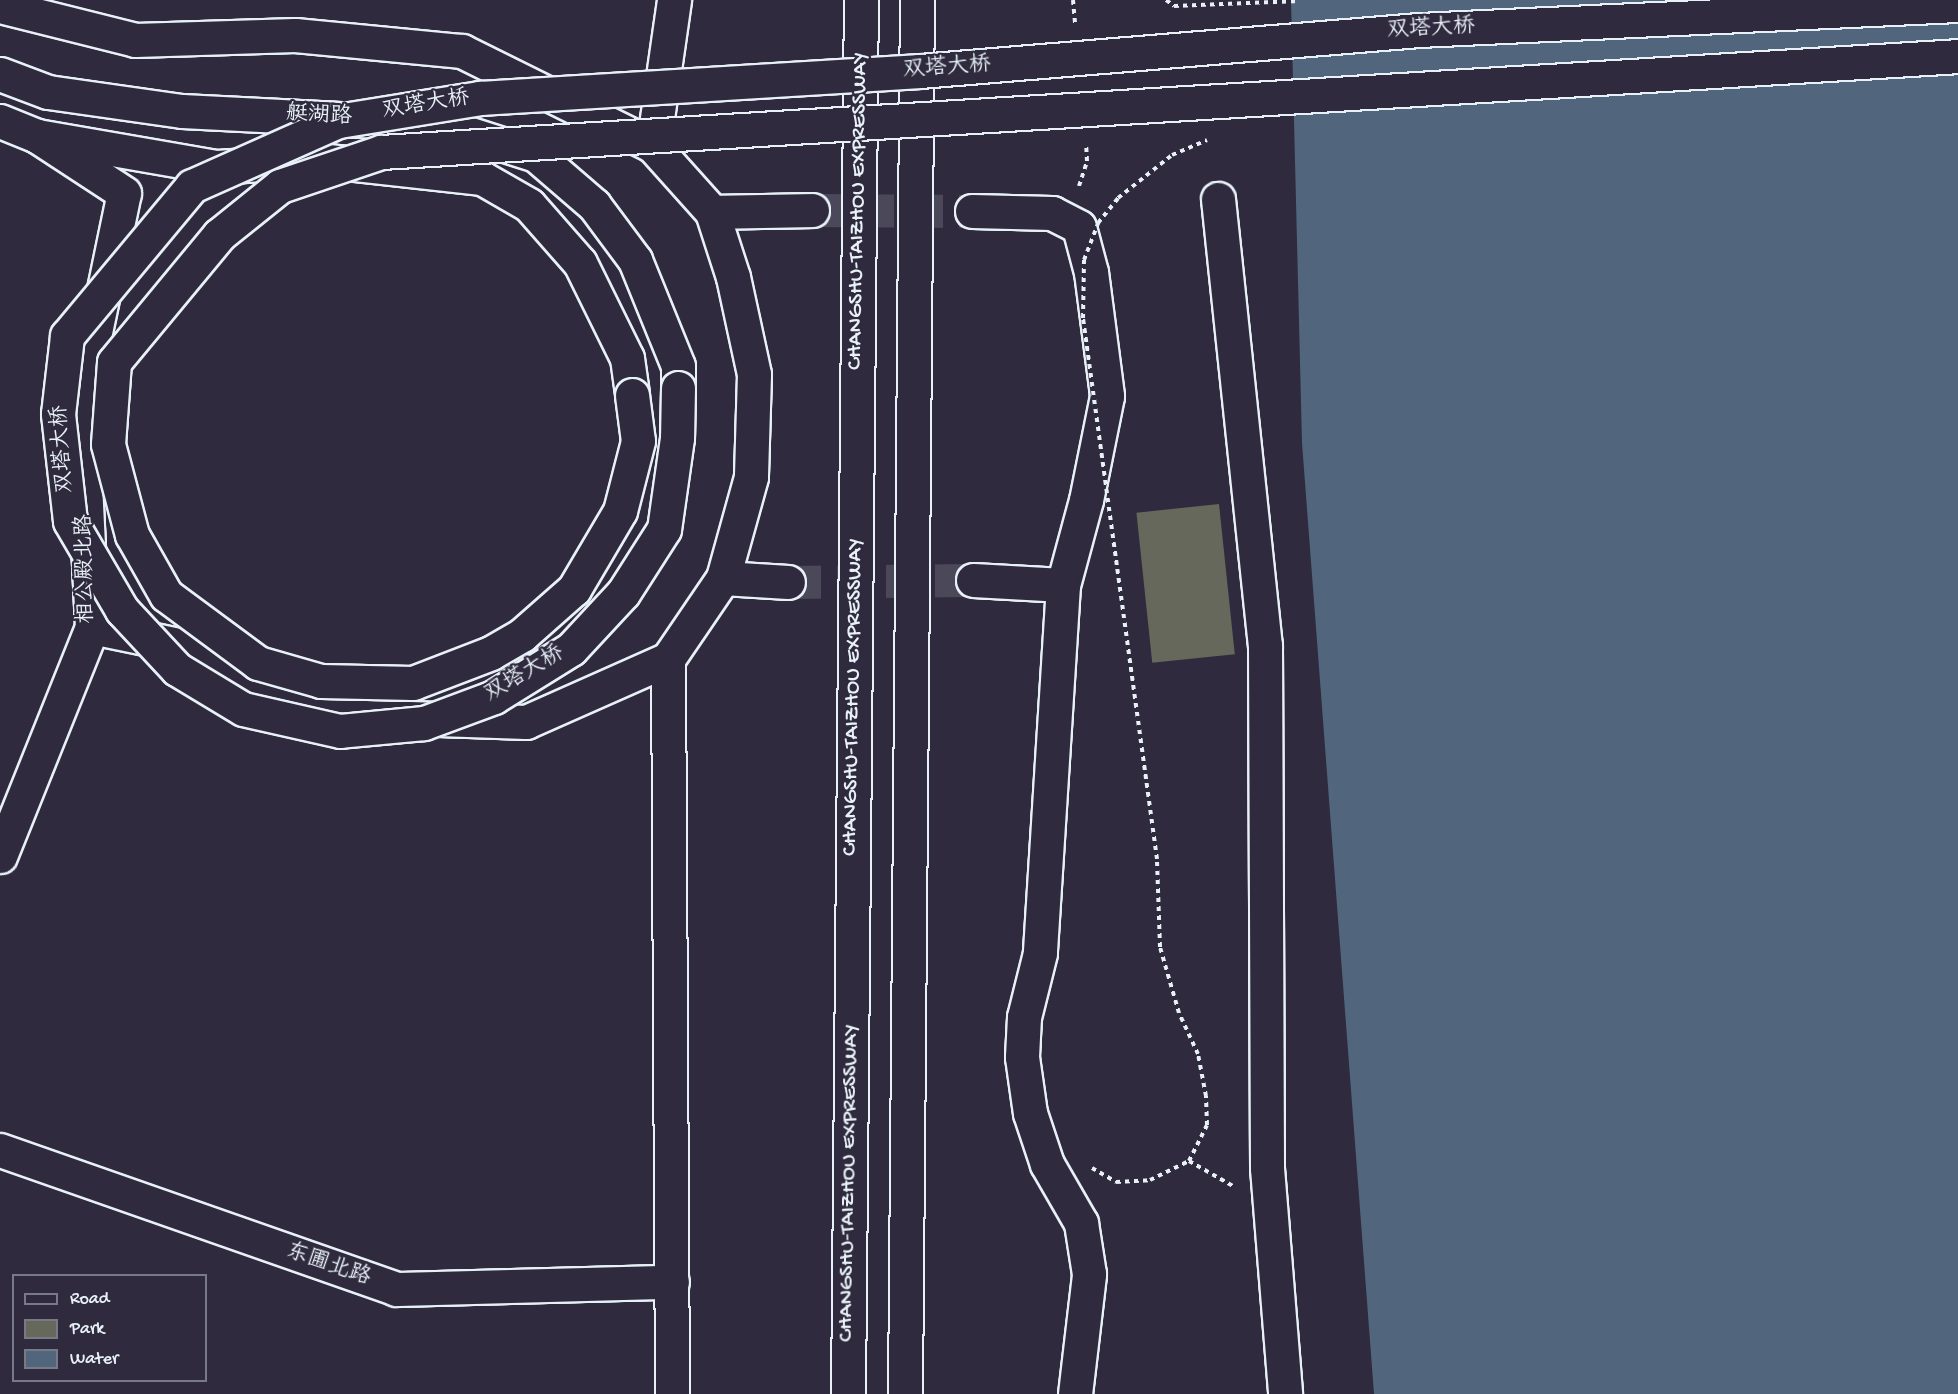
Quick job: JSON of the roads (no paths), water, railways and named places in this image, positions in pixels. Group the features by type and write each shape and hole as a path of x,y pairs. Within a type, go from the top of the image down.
{"main road":[{"path":"653,146 674,0"},
{"name":"CHANGSHU-TAIZHOU EXPRESSWAY","path":"848,1394 861,0"},
{"path":"905,1394 917,0"},
{"name":"双塔大桥","path":"678,388 677,438 664,529 623,593 571,649 494,698 424,723 340,731 243,709 177,669 122,610 70,521 58,414 67,336 192,186 338,121 480,98 920,71 1419,30 1958,4"},
{"path":"0,6 135,40 295,34 462,51 653,146 712,212 733,277 754,374 751,477 723,579 668,659 526,722 351,716 179,645 92,627"},
{"name":"双塔大桥","path":"632,395 638,441 620,512 574,589 522,635 491,653 413,683 321,681 258,663 182,608 166,595 132,535 108,444 114,362 219,235 279,186 381,152 1958,56"},
{"name":"艇湖路","path":"0,74 48,92 182,111 439,124 536,155 594,204 635,260 678,366 678,388"},
{"name":"艇湖路","path":"0,121 37,136 217,167 319,160 482,178 529,205 580,263 627,358 632,395"},
{"name":"相公殿北路","path":"0,856 92,627 81,400 124,193 37,136"},
{"path":"1218,199 1264,645 1267,1168 1285,1394"},
{"path":"712,212 812,210"},
{"path":"972,211 1052,213 1079,227 1091,272 1107,396 1086,500 1063,585 1040,953 1024,1017 1022,1057 1030,1113 1047,1164 1081,1222 1089,1274 1075,1394"},
{"path":"723,579 788,582"},
{"path":"973,580 1063,585"},
{"path":"668,659 672,1394"},
{"name":"东圃北路","path":"0,1150 396,1289 672,1282"}],"water":[{"path":"1291,0 1958,0 1958,1394 1374,1394 1302,443"}],"tunnel":[{"path":"812,210 972,211"},
{"path":"788,582 973,580"}]}
